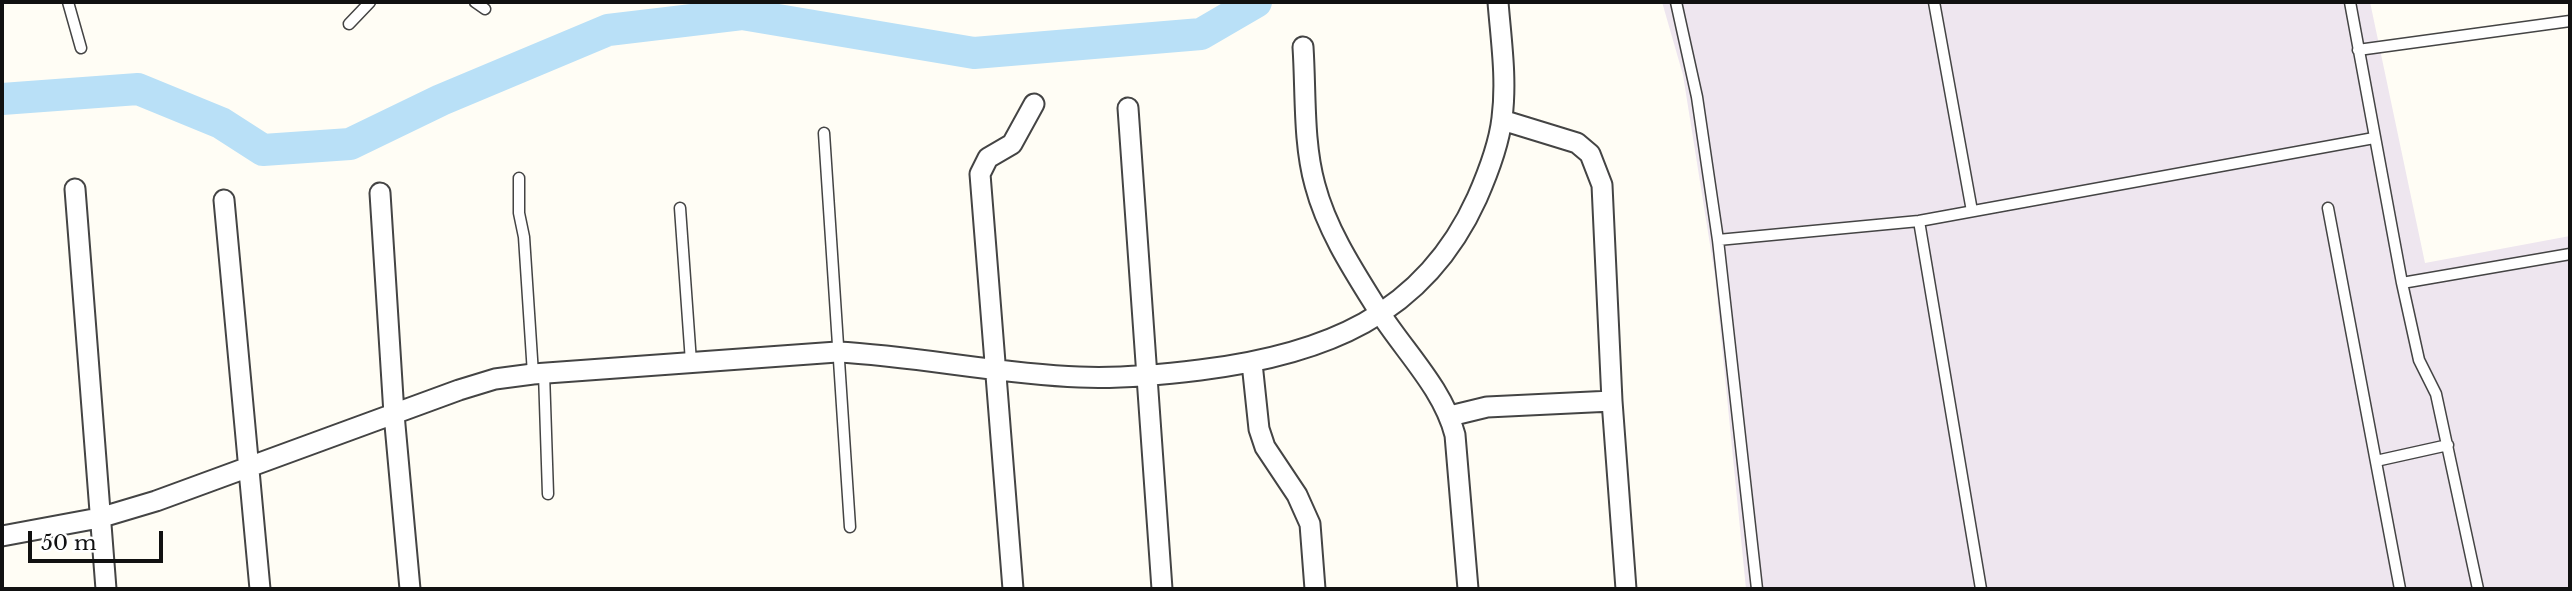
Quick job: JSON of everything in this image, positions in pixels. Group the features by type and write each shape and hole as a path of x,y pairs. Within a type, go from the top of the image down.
{"street":[{"path":"2,536 99,518 249,468 495,379 538,373 837,352 886,354 1080,377 1146,376 1252,363 1307,349 1382,315 1431,271 1467,220 1482,187 1502,120 1505,86 1498,2"},
{"path":"1303,47 1314,183 1325,217 1382,315 1450,416 1455,436 1468,589"},
{"path":"1013,589 980,173 988,158 1012,144 1034,104"},
{"path":"1128,108 1162,589"},
{"path":"1502,120 1577,143 1590,154 1602,185 1612,401 1626,589"},
{"path":"75,188 106,589"},
{"path":"380,192 394,414 410,589"},
{"path":"224,200 260,589"},
{"path":"1252,363 1259,429 1265,447 1297,495 1310,524 1315,589"},
{"path":"1450,416 1487,407 1612,401"}],"lane":[{"path":"68,2 80,48"},
{"path":"349,24 370,2"},
{"path":"475,2 485,9"},
{"path":"1676,2 1697,97 1718,240 1757,589"},
{"path":"1934,2 1972,211"},
{"path":"2350,2 2402,284 2419,359 2436,394 2478,589"},
{"path":"2358,50 2570,21"},
{"path":"824,133 850,527"},
{"path":"1718,240 1919,221 2374,138"},
{"path":"519,178 548,494"},
{"path":"680,208 691,362"},
{"path":"2328,208 2400,589"},
{"path":"1919,221 1982,589"},
{"path":"2402,284 2570,254"},
{"path":"2376,461 2448,445"}],"shaded area":[{"path":"1662,2 2370,2 2425,263 2570,236 2570,589 1746,589 1715,276 1683,75"}],"waterway":[{"path":"2,99 138,89 221,123 263,150 350,144 441,100 608,30 742,14 974,53 1201,34 1256,2"}]}
